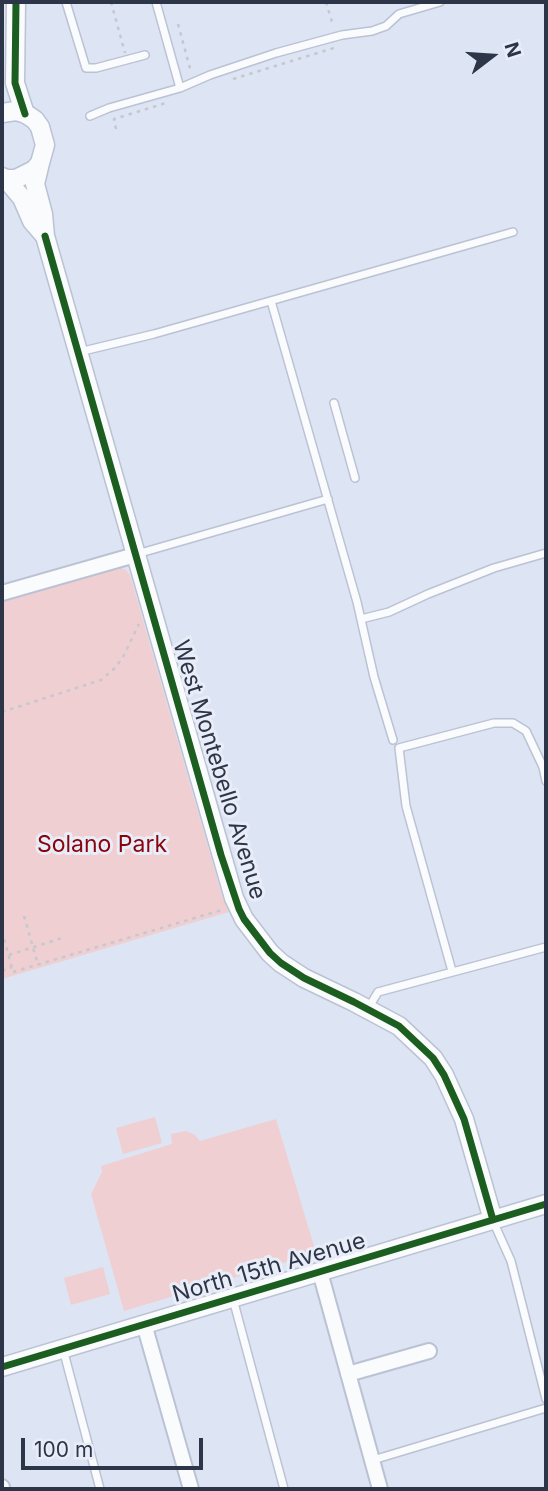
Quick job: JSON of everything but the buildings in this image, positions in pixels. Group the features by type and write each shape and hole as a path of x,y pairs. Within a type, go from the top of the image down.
{"street":[{"path":"2,87 4,2"},
{"path":"16,2 15,83 25,114"},
{"path":"2,113 16,111 25,114"},
{"name":"West Montebello Avenue","path":"25,114 35,120 44,136 45,145 35,184 43,214 45,236 234,898 244,919 281,963 411,1036 444,1075 464,1119 493,1220"},
{"path":"4,179 26,176 40,163"},
{"name":"West Montebello Avenue","path":"4,179 22,198 32,221 45,236"},
{"path":"2,593 135,555"},
{"name":"North 15th Avenue","path":"2,1367 546,1204"},
{"path":"320,1272 380,1489"},
{"path":"144,1324 191,1489"},
{"path":"348,1374 429,1351"}],"lane":[{"path":"66,2 86,68 96,68 145,55"},
{"path":"156,2 180,88"},
{"path":"90,116 180,88 276,52 372,31 386,26 399,15 440,2"},
{"path":"78,352 120,344 513,232"},
{"path":"271,301 393,740"},
{"path":"334,403 355,478"},
{"path":"135,555 328,499"},
{"path":"361,619 388,612 494,569 546,554"},
{"path":"452,971 406,806 399,748 494,723 513,723 526,731 546,781"},
{"path":"367,1009 379,992 546,947"},
{"path":"493,1220 511,1261 546,1399"},
{"path":"233,1299 284,1489"},
{"path":"63,1349 100,1489"},
{"path":"372,1460 546,1408"}],"path":[{"path":"111,2 125,54"},
{"path":"326,2 332,22"},
{"path":"178,24 189,66"},
{"path":"232,79 335,48"},
{"path":"116,129 114,119 180,99"},
{"path":"2,712 102,680 123,657 141,621"},
{"path":"2,931 13,972 225,909"},
{"path":"24,916 38,965"},
{"path":"9,955 62,938"},
{"path":"2,971 12,967"}],"green space":[{"name":"Solano Park","path":"119,567 130,575 222,896 229,912 2,979 2,602"},
{"path":"155,1117 162,1143 123,1154 116,1128"},
{"path":"276,1119 316,1253 124,1311 91,1194 102,1172 101,1166 172,1144 171,1134 186,1131 200,1141"},
{"path":"103,1267 110,1294 71,1305 64,1278"}],"cycle path":[{"path":"16,2 15,83 25,114"},
{"path":"45,236 221,855 239,909 270,953 281,963 304,978 399,1026 433,1058 444,1075 464,1119 493,1220"},
{"path":"2,1367 546,1204"}]}
